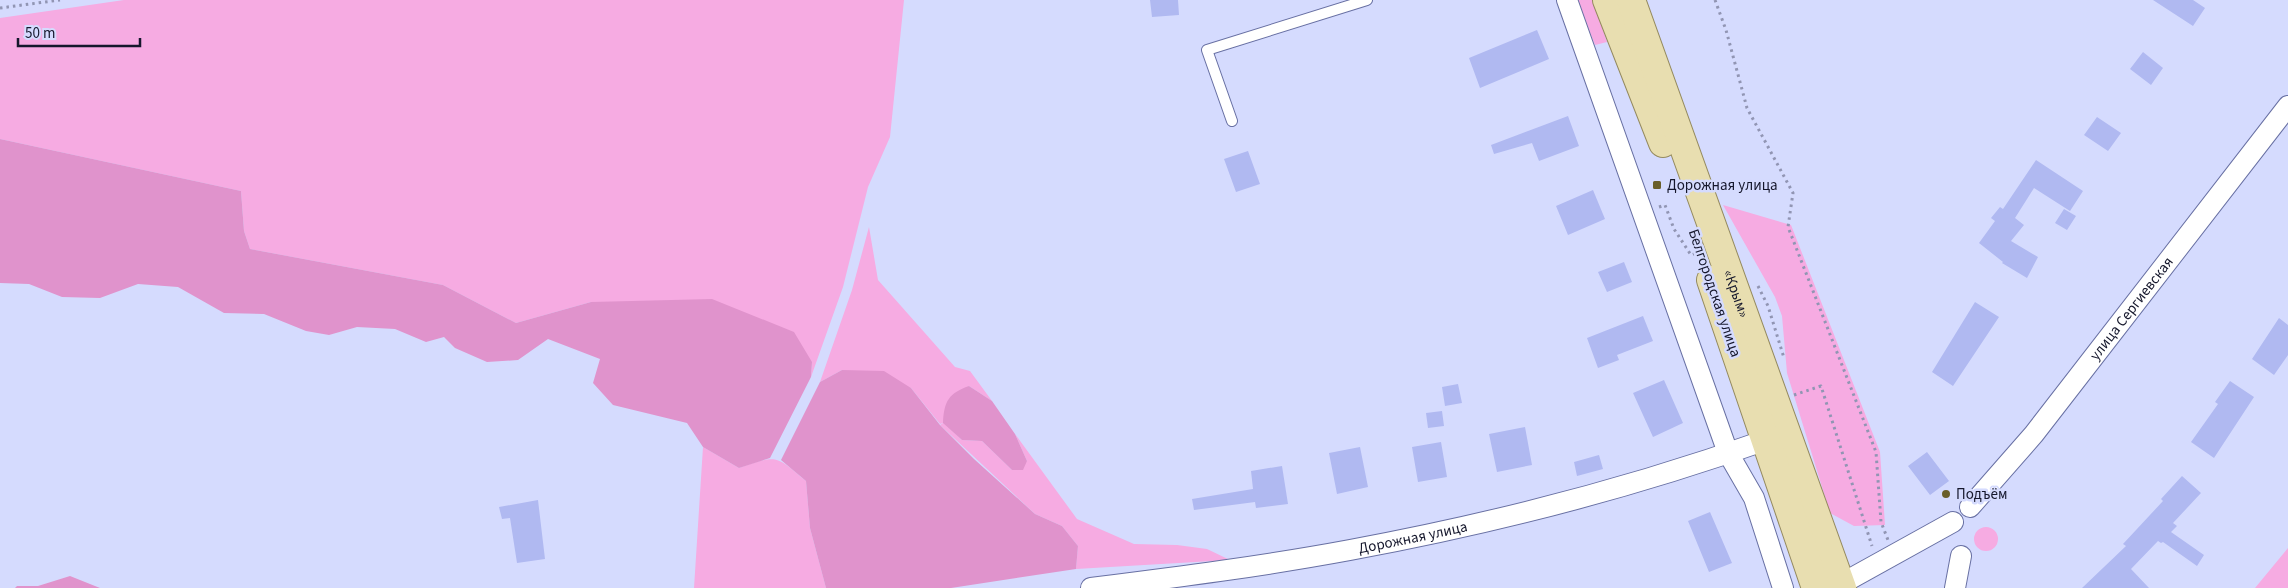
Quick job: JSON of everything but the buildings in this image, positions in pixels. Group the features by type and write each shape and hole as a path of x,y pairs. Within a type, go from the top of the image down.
{"main road":[{"name":"Белгородская улица","path":"1607,0 1680,188 1766,440 1833,587"},
{"name":"«Крым»","path":"1631,0 1833,587"}],"street":[{"path":"1567,0 1728,453 1754,498 1783,588"},
{"name":"улица Сергиевская","path":"1970,507 2034,434 2288,106"},
{"name":"Дорожная улица","path":"1092,588 1254,566 1351,550 1513,516 1671,472 1766,440"},
{"path":"1833,587 1953,522"},
{"path":"1955,588 1961,556"}],"lane":[{"path":"1232,120 1207,50 1367,0"}],"path":[{"path":"0,8 60,0"},
{"path":"1715,0 1726,30 1747,108 1793,192 1788,227 1876,452 1885,559"},
{"path":"1821,386 1885,559"}],"shaded area":[{"path":"124,0 904,0 890,137 868,187 843,287 811,377 812,362 591,302 516,323 443,285 250,249 244,231 241,191 0,139 0,18"},
{"path":"1577,0 1593,0 1607,42 1595,45"},
{"path":"0,139 241,191 244,231 250,249 443,285 516,323 591,302 712,299 794,332 812,362 811,377 770,458 739,468 703,447 687,423 613,405 593,383 600,359 548,339 518,360 487,362 455,348 444,337 426,342 395,329 357,327 329,335 306,331 264,314 224,313 178,287 138,284 100,298 62,297 29,284 0,283"},
{"path":"1723,205 1791,225 1880,452 1885,525 1854,526 1830,513 1787,373 1782,316 1775,297"},
{"path":"869,227 878,280 955,367 970,371 992,401 969,386 943,422 962,440 982,441 1012,470 1027,461 1015,434 1077,519 1134,544 1177,545 1207,549 1230,560 1076,569 1078,546 1062,526 1035,514 940,425 943,423 940,424 911,388 842,370 820,382 852,290"},
{"path":"842,370 884,371 911,388 940,425 974,459 1035,514 1062,526 1078,546 1076,569 951,588 826,588 810,528 806,481 781,460 820,382"},
{"path":"969,386 992,401 1015,434 1027,461 1023,470 1012,470 982,441 962,440 943,423 946,403 952,395"},
{"path":"703,447 739,468 769,459 775,460 788,466 806,481 810,528 826,588 694,588"},
{"path":"1986,527 1995,530 1998,539 1995,548 1986,551 1977,548 1974,539 1977,530"},
{"path":"2288,548 2288,588 2255,588"},
{"path":"70,576 100,588 15,588 17,586 38,586"}],"place":[{"name":"Дорожная улица","path":"1657,185"},
{"name":"Подъём","path":"1946,494"}]}
